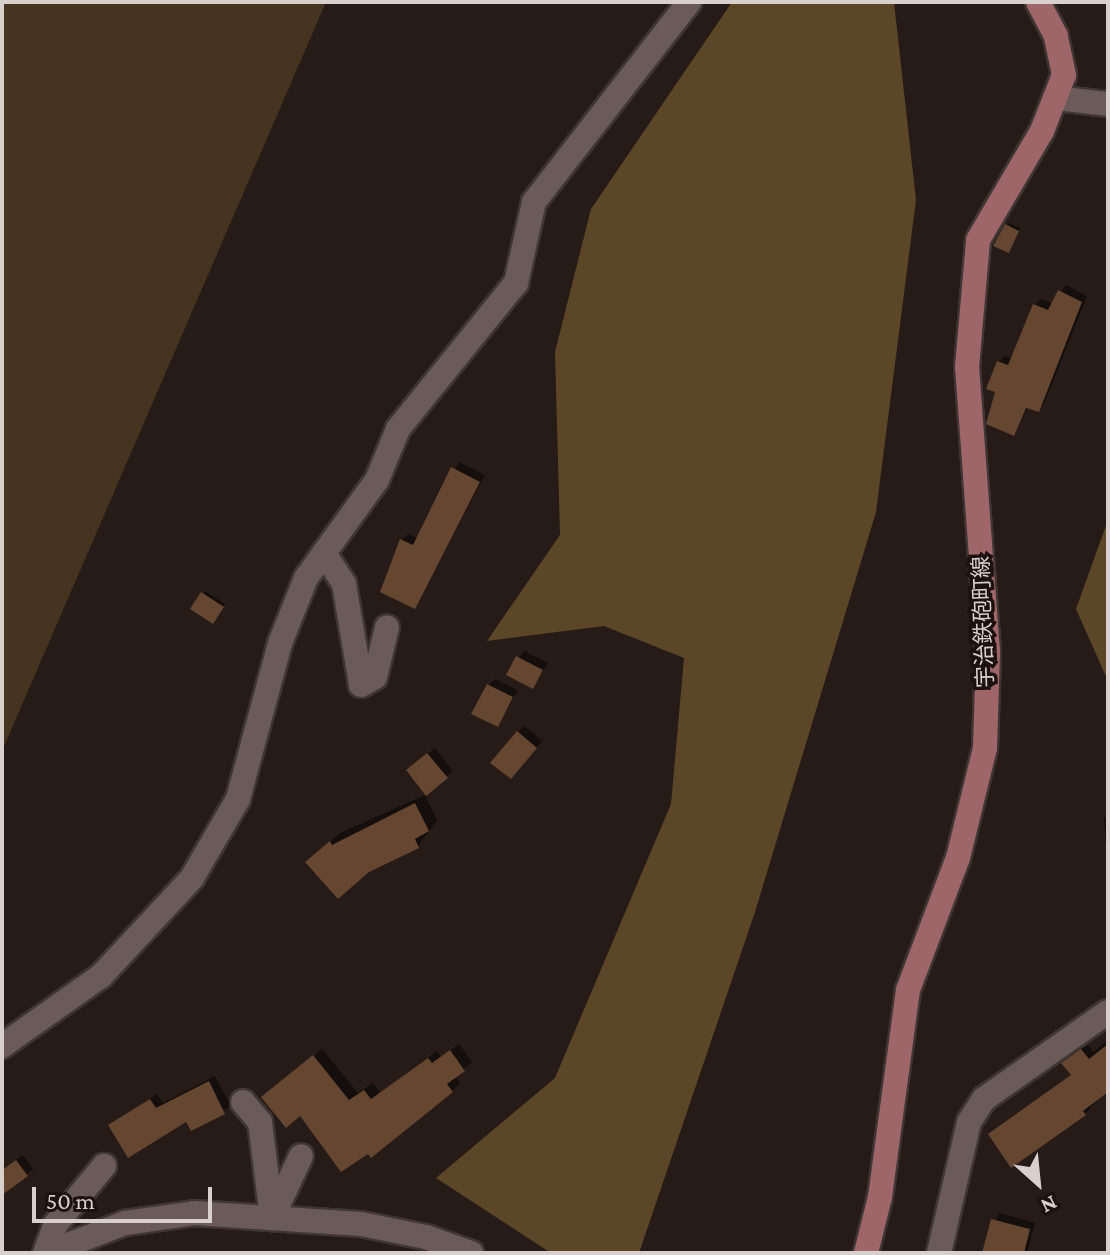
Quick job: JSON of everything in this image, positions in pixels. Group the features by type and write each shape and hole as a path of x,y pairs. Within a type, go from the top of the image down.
{"main road":[{"name":"宇治鉄砲町線","path":"866,1253 880,1197 908,990 958,858 985,748 988,652 967,367 978,240 1042,131 1064,75 1056,36 1038,2"}],"street":[{"path":"2,1046 101,976 192,878 238,799 280,643 306,578 377,480 398,429 516,283 534,202 689,2"},
{"path":"1055,98 1108,104"},
{"path":"324,553 344,584 361,685 375,677 387,627"},
{"path":"939,1253 969,1122 984,1099 1108,1012"},
{"path":"243,1102 260,1122 272,1218"},
{"path":"272,1218 301,1156"},
{"path":"46,1253 55,1225 104,1166"},
{"path":"46,1253 125,1223 194,1213 361,1224 426,1237 471,1253"}],"shaded area":[{"path":"2,2 326,2 2,751"},
{"path":"732,2 894,2 916,200 876,512 755,912 639,1253 551,1253 436,1178 555,1078 671,804 684,658 604,626 487,641 560,535 555,352 591,209"},
{"path":"1108,520 1108,681 1076,609"}],"building":[{"path":"1005,224 1019,231 1009,253 993,246"},
{"path":"1058,290 1082,302 1039,412 1026,408 1014,436 986,424 995,392 986,389 997,361 1008,365 1033,304 1048,310"},
{"path":"451,467 480,482 415,609 380,592 400,539 413,545"},
{"path":"201,592 224,607 213,624 190,609"},
{"path":"516,656 543,670 533,689 506,675"},
{"path":"487,684 513,697 498,727 471,714"},
{"path":"517,731 537,748 511,779 490,763"},
{"path":"427,753 448,778 426,796 406,770"},
{"path":"415,803 429,831 415,839 419,848 369,872 338,899 305,862 330,841 332,845"},
{"path":"1108,1044 1108,1092 1083,1111 1086,1115 1011,1168 988,1134 1071,1075 1061,1063 1081,1049 1089,1059"},
{"path":"450,1050 465,1071 447,1084 453,1092 371,1158 368,1154 341,1172 300,1116 286,1128 261,1097 313,1055 349,1100 364,1090 371,1099 428,1058 432,1063"},
{"path":"209,1081 225,1114 191,1131 186,1122 128,1158 108,1125 150,1099 156,1108"},
{"path":"16,1160 28,1176 2,1195 2,1170"},
{"path":"991,1219 1030,1229 1024,1253 982,1253"}]}
